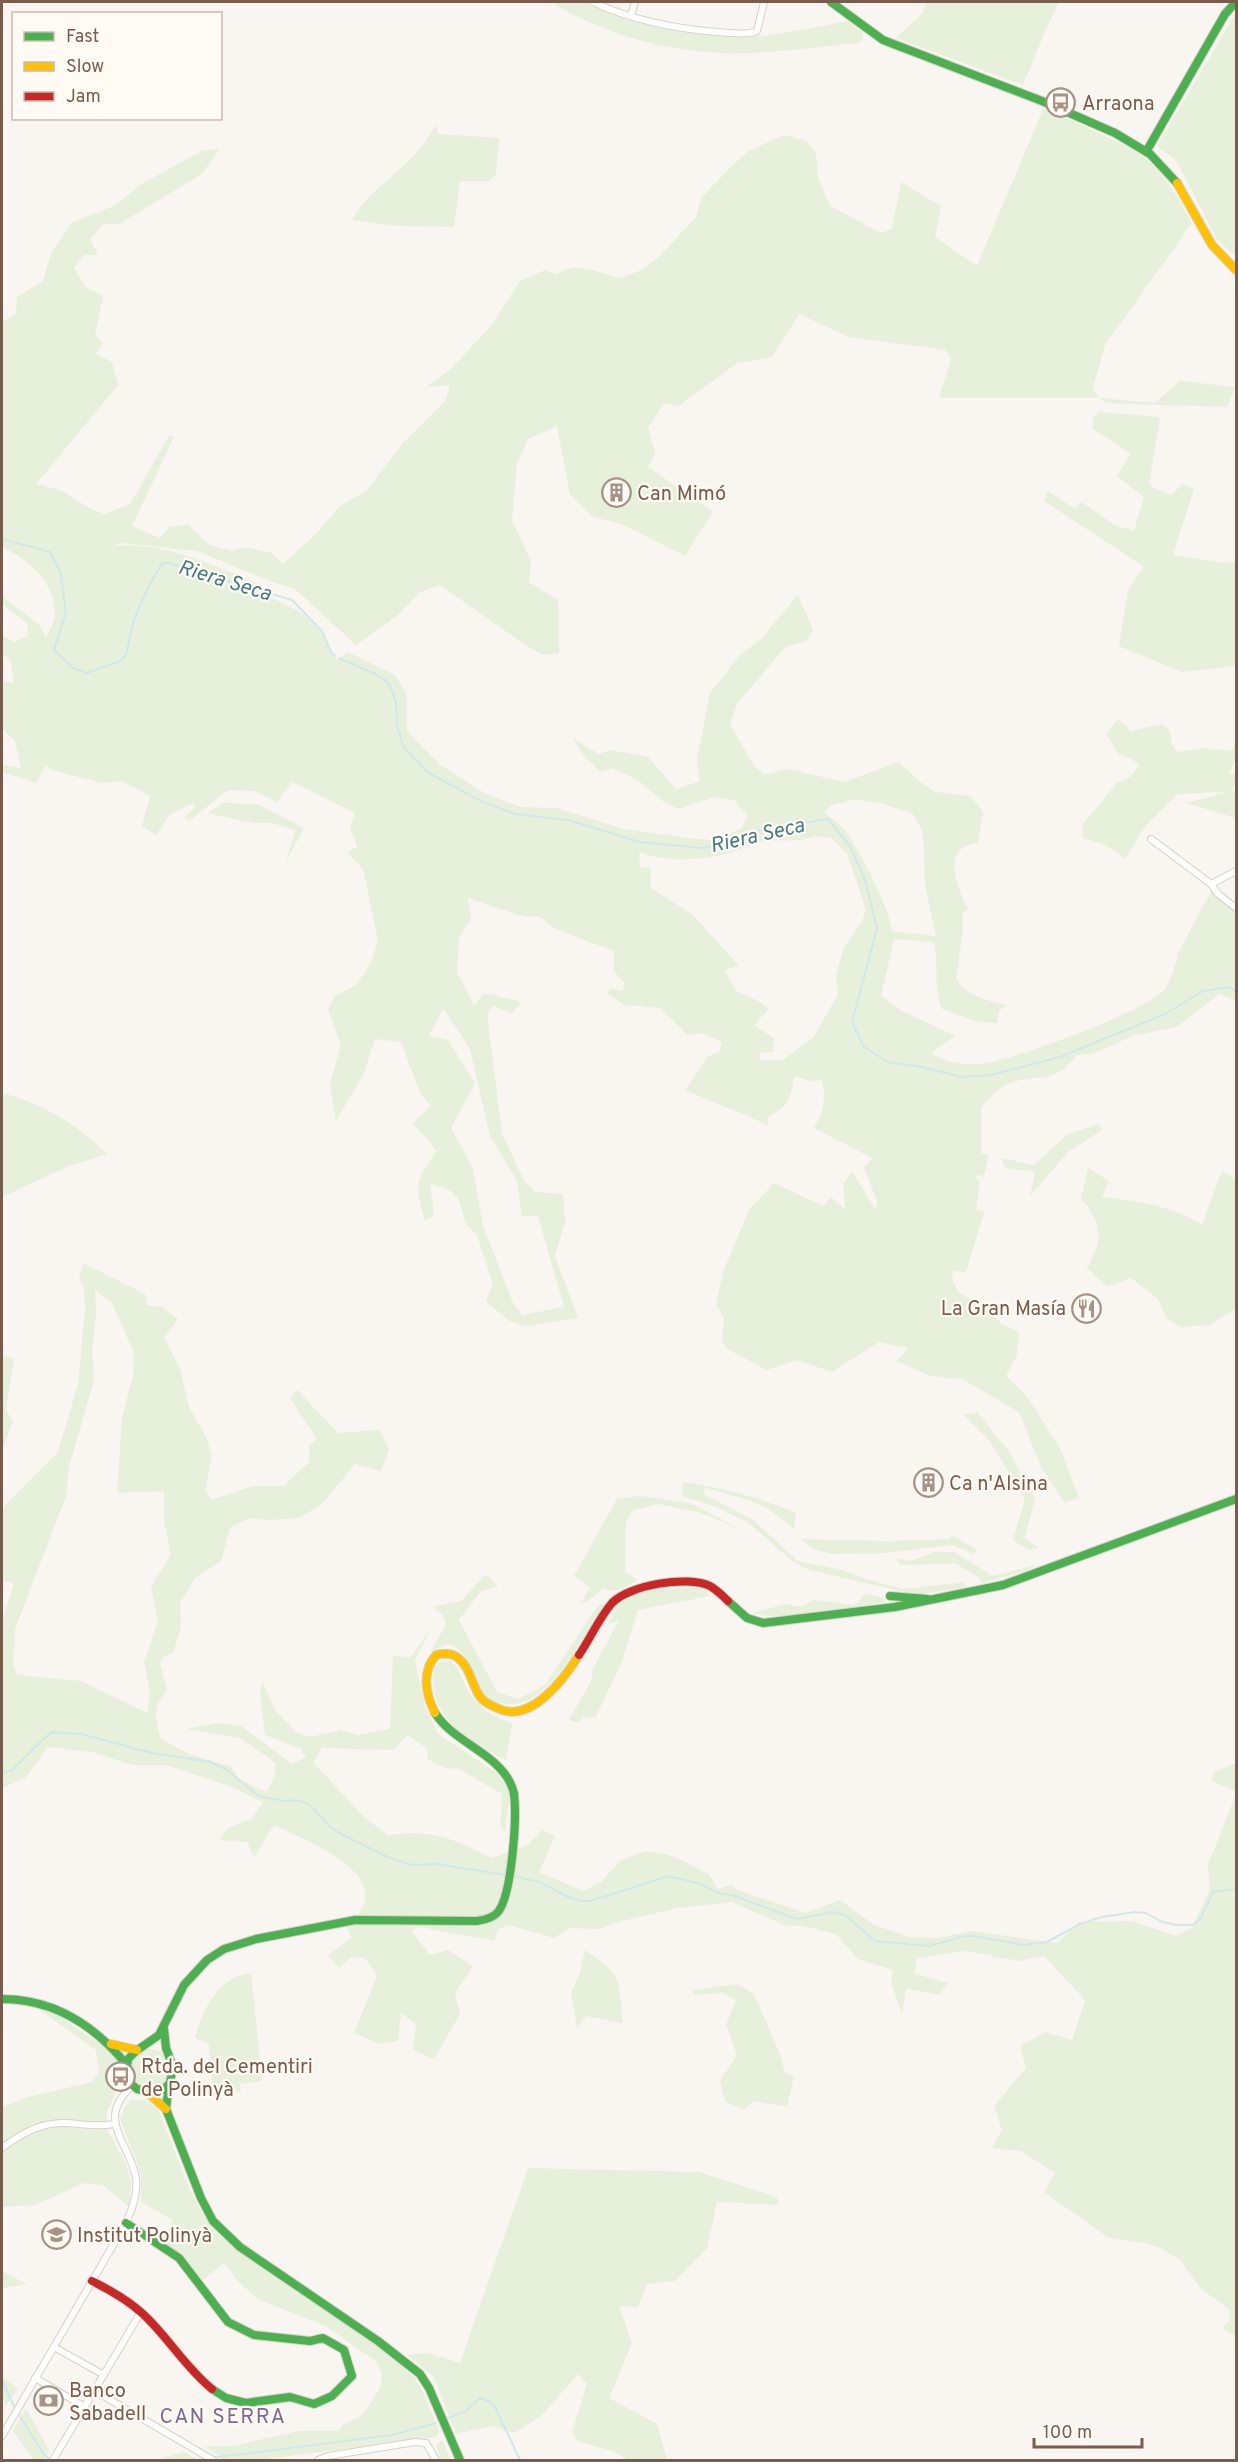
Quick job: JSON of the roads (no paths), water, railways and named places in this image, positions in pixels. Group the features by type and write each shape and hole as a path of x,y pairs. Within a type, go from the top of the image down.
{"main road":[{"path":"831,2 882,40 1042,100 1111,131 1146,152 1163,166 1175,181 1209,243 1236,270"},
{"path":"1146,152 1225,14 1236,2"},
{"path":"126,2064 137,2050 147,2046 164,2029 177,1995 191,1976 209,1958 232,1945 356,1920 477,1921 493,1917 499,1910 507,1890 514,1791 499,1767 449,1732 437,1717 429,1700 426,1679 428,1667 435,1658 448,1653 456,1656 463,1663 474,1689 483,1701 496,1709 514,1712 534,1706 547,1696 569,1668 612,1603 621,1594 630,1590 684,1582 703,1583 718,1592 743,1615 757,1623 857,1613 1002,1586 1236,1499"},
{"path":"890,1596 933,1600"},
{"path":"2,1999 31,1999 52,2006 111,2044 137,2050"},
{"path":"164,2029 173,2070 166,2109"},
{"path":"111,2044 126,2064 126,2072 132,2085 140,2091 159,2092 169,2084"},
{"path":"147,2046 159,2047 168,2055"},
{"path":"148,2093 166,2109 204,2204 217,2225 240,2247 378,2341 416,2370 429,2388 460,2460"},
{"path":"92,2281 122,2296 141,2312 196,2377 218,2392 239,2402 272,2402 292,2397 310,2404 334,2397 352,2376 344,2350 323,2338 310,2341 254,2336 228,2322 179,2258 126,2223"}],"street":[{"path":"593,2 647,21 697,30 738,33 754,33 757,30 764,2"},
{"path":"631,16 635,2"},
{"path":"1151,839 1211,884 1218,894 1236,908"},
{"path":"1211,884 1236,871"},
{"path":"2,2436 126,2223 133,2205 136,2180 131,2160 114,2124 115,2110 132,2085"},
{"path":"2,2148 31,2130 45,2126 62,2123 93,2127 114,2124"},
{"path":"53,2460 141,2312"},
{"path":"54,2346 104,2375"},
{"path":"35,2378 85,2407"},
{"path":"95,2391 213,2460"},
{"path":"318,2460 328,2456 415,2442 426,2443 436,2460"}],"waterway":[{"name":"Riera Seca","path":"2,539 50,552 60,571 66,612 54,650 73,668 87,673 121,661 126,654 134,619 162,563 292,600 322,631 331,652 335,655"},
{"name":"Riera Seca","path":"339,658 389,683 396,702 397,726 403,746 427,772 483,802 515,814 568,820 640,842 701,848 721,845 755,831 828,819 850,846 866,883 877,929 852,1022 864,1047 888,1062 922,1067 962,1077 991,1075 1060,1057 1165,1014 1203,991 1230,987 1236,992"},
{"path":"2,1773 12,1770 51,1732 81,1734 152,1753 211,1762 227,1770 259,1796 306,1803 339,1833 388,1857 412,1865 437,1864 505,1875"},
{"path":"512,1876 540,1882 568,1897 581,1901 590,1901 669,1876 701,1884 721,1894 732,1895 797,1919 834,1912 845,1915 875,1941 930,1946 964,1936 1023,1945 1047,1942 1080,1924 1102,1917 1135,1912 1146,1913 1162,1922 1193,1925 1201,1918 1213,1892 1236,1889"},
{"path":"2,2381 15,2408"},
{"path":"448,2418 466,2411 480,2398 493,2403 520,2460"},
{"path":"18,2413 42,2452 50,2460"},
{"path":"211,2458 392,2435 436,2423"},
{"path":"196,2460 206,2459"}],"place":[{"name":"Arraona","path":"1061,103"},
{"name":"Can Mimó","path":"616,493"},
{"name":"La Gran Masía","path":"1087,1308"},
{"name":"Ca n'Alsina","path":"928,1483"},
{"name":"Rtda. del Cementiri de Polinyà","path":"120,2077"},
{"name":"Institut Polinyà","path":"56,2235"},
{"name":"Banco Sabadell","path":"48,2401"}],"district":[{"name":"CAN SERRA","path":"223,2416"}]}
